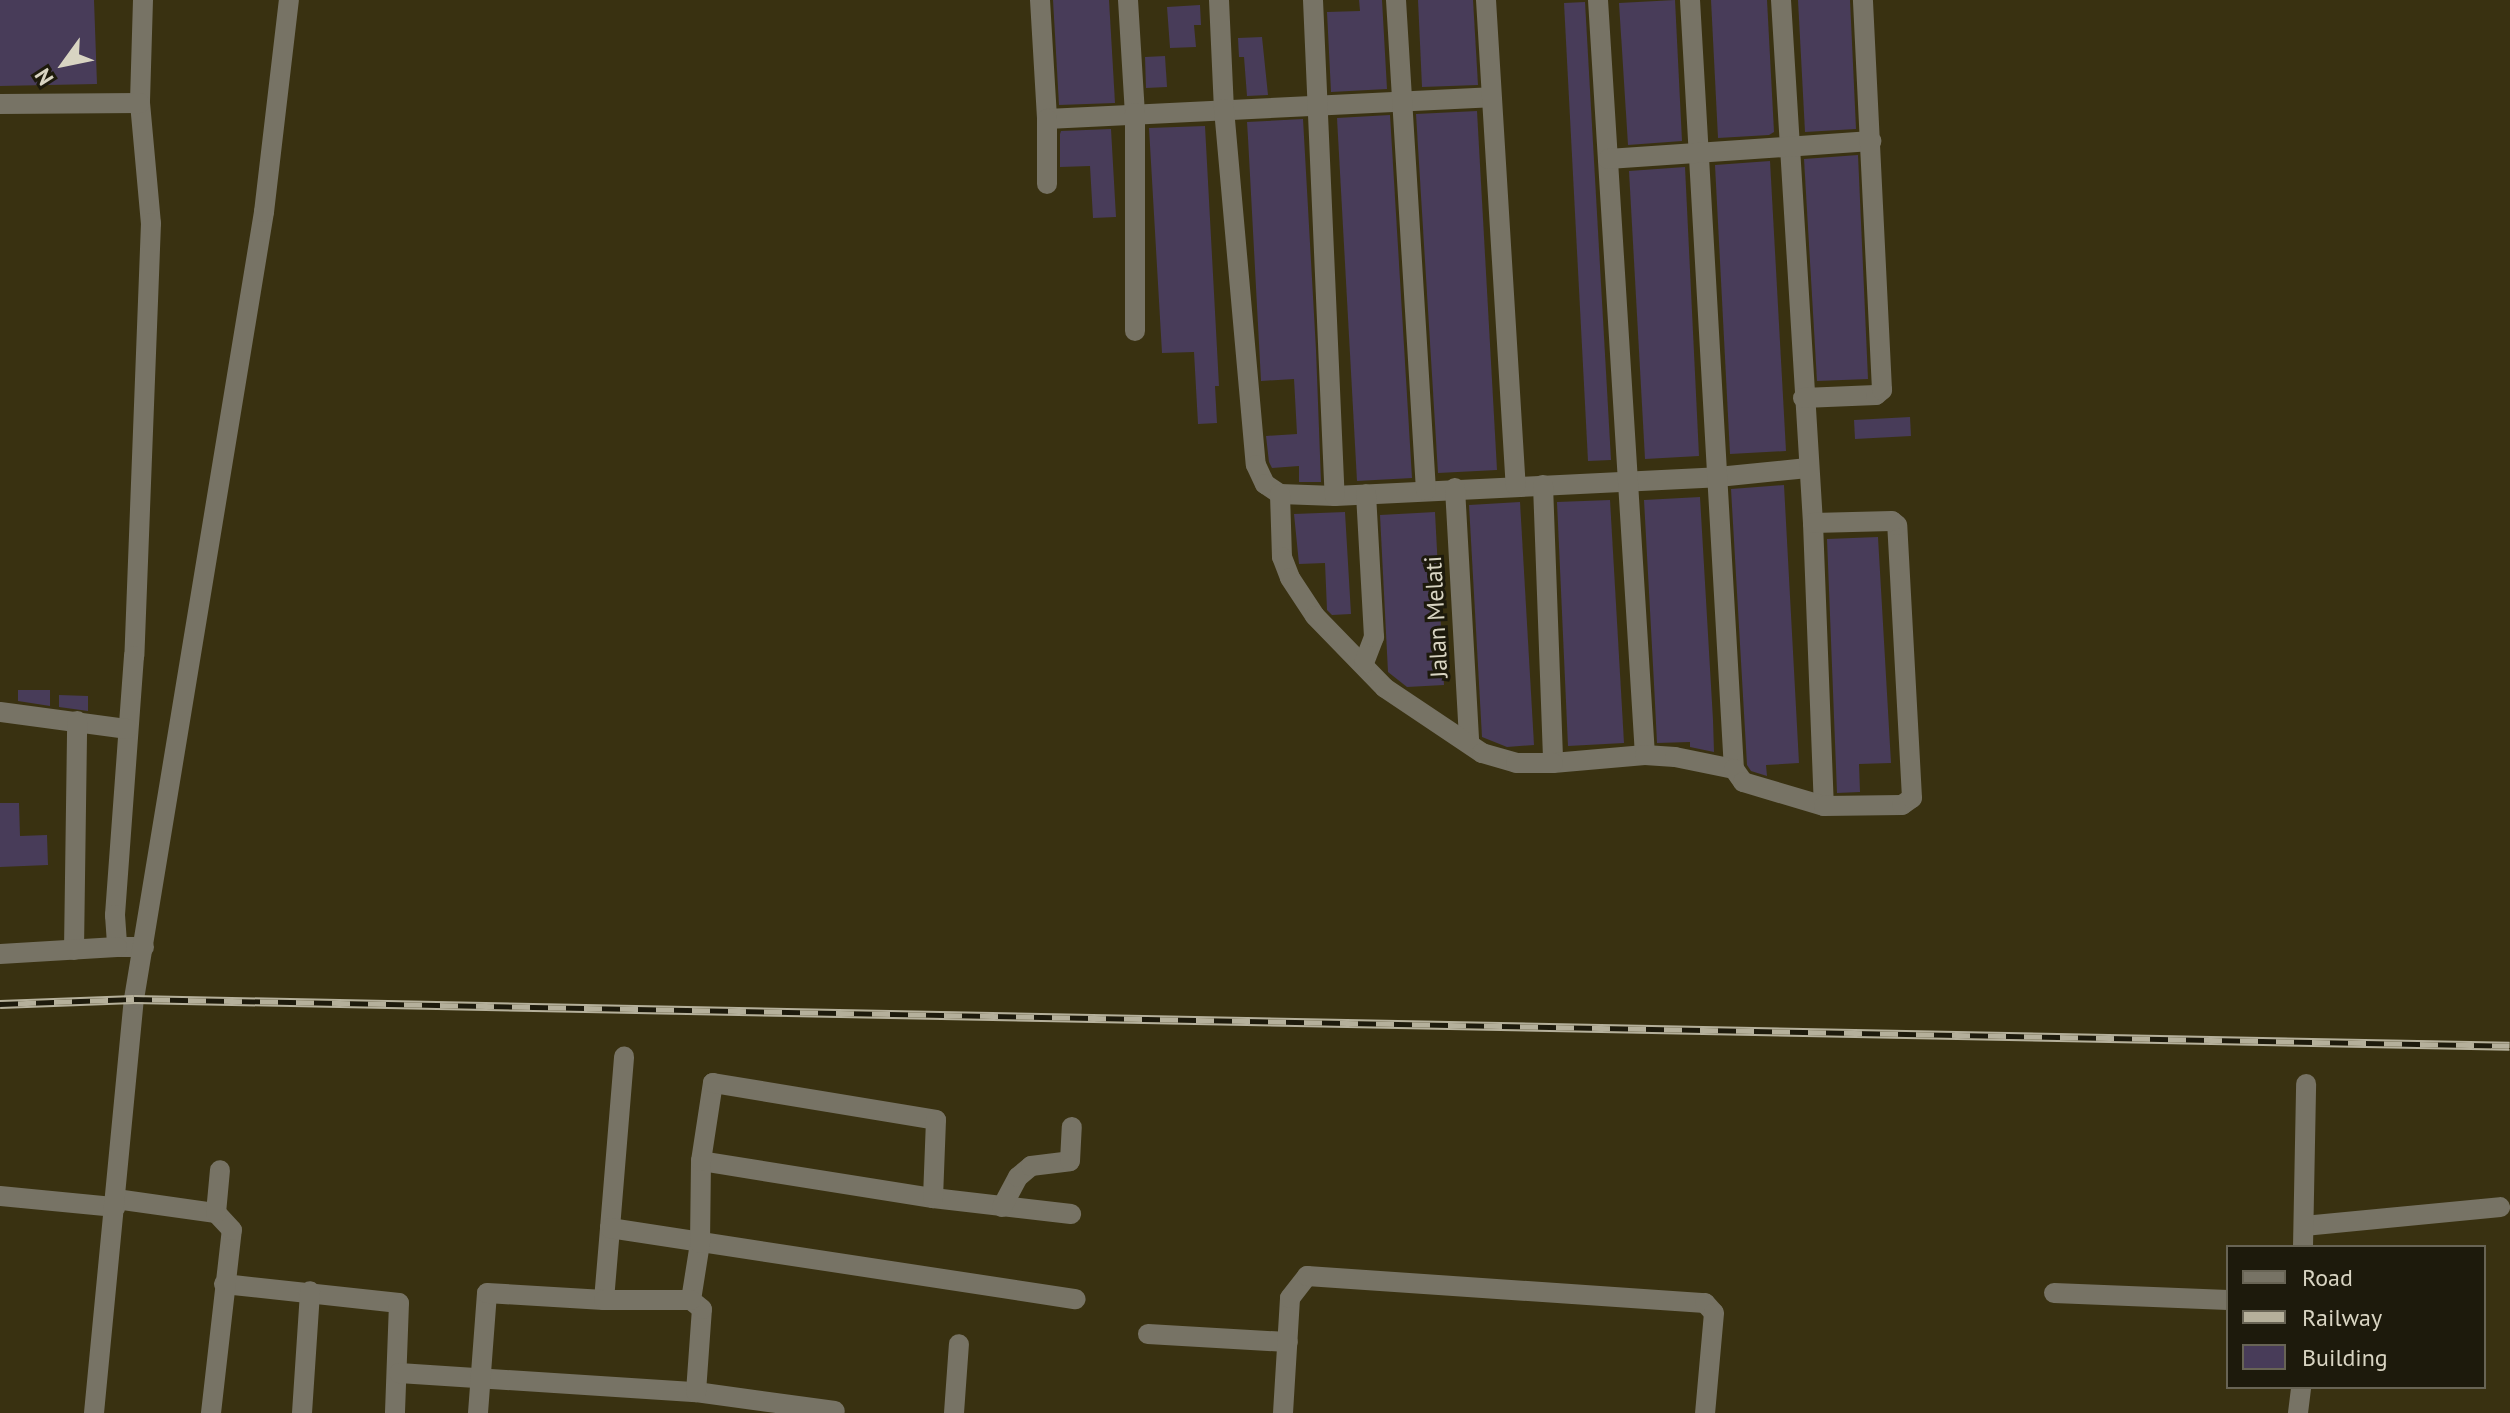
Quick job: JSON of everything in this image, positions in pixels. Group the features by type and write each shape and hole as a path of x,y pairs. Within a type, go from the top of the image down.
{"street":[{"path":"117,947 116,888 128,729 151,223 140,103 143,0"},
{"path":"94,1413 134,999 264,212 289,0"},
{"path":"1040,0 1047,119 1047,184"},
{"path":"1128,0 1135,113 1135,331"},
{"path":"1219,0 1224,109 1256,465 1265,484 1280,494 1335,496 1718,477 1808,468"},
{"path":"1313,0 1335,496"},
{"path":"1396,0 1426,490"},
{"path":"1486,0 1516,485"},
{"path":"1598,0 1645,755"},
{"path":"1690,0 1734,769 1743,782 1824,806 1902,805 1912,798 1897,525 1892,521 1813,523"},
{"path":"1781,0 1813,523 1824,806"},
{"path":"1803,398 1876,395 1882,390 1863,0"},
{"path":"1047,119 1316,105 1403,104 1490,97"},
{"path":"0,104 140,103"},
{"path":"1608,159 1788,144 1871,141"},
{"path":"1543,485 1553,763"},
{"name":"Jalan Melati","path":"1455,488 1469,742"},
{"path":"1280,494 1282,557 1290,578 1315,616 1385,688 1482,753 1516,763 1645,755 1703,761 1734,769"},
{"path":"1364,663 1374,637 1366,494"},
{"path":"0,712 128,729"},
{"path":"74,950 77,721"},
{"path":"0,954 144,947"},
{"path":"604,1300 624,1057"},
{"path":"691,1300 700,1243 701,1161 711,1087 718,1082 936,1120 933,1198"},
{"path":"2303,1245 2306,1084"},
{"path":"1002,1207 1018,1177 1031,1166 1070,1161 1072,1127"},
{"path":"701,1161 933,1198 1071,1214"},
{"path":"216,1213 220,1170"},
{"path":"0,1196 216,1213 232,1230 211,1413"},
{"path":"2304,1226 2500,1207"},
{"path":"610,1228 1076,1299"},
{"path":"1283,1413 1290,1298 1307,1276 1705,1303 1714,1313 1705,1413"},
{"path":"224,1284 399,1303 399,1373 395,1413"},
{"path":"302,1413 310,1291"},
{"path":"478,1413 487,1293 604,1300 691,1300 702,1309 696,1392"},
{"path":"2054,1293 2226,1300"},
{"path":"1148,1334 1288,1342"},
{"path":"954,1413 959,1344"},
{"path":"399,1373 696,1392 835,1411"},
{"path":"2298,1413 2301,1389"}],"building":[{"path":"0,0 94,0 97,84 0,86"},
{"path":"1053,0 1109,0 1115,103 1059,105"},
{"path":"1359,0 1382,0 1387,89 1331,92 1327,12 1360,11"},
{"path":"1418,0 1473,0 1478,85 1422,87"},
{"path":"1675,0 1682,141 1628,145 1619,3"},
{"path":"1711,0 1767,0 1774,132 1769,135 1718,138"},
{"path":"1798,0 1850,0 1856,129 1805,132"},
{"path":"1585,2 1611,460 1588,461 1564,3"},
{"path":"1200,5 1201,25 1194,25 1196,47 1170,48 1167,7"},
{"path":"1262,37 1268,95 1247,96 1244,57 1239,57 1238,38"},
{"path":"1165,56 1167,87 1146,88 1145,57"},
{"path":"1477,111 1497,470 1438,473 1416,114"},
{"path":"1390,115 1412,478 1357,481 1337,118"},
{"path":"1303,119 1321,482 1299,482 1299,466 1272,468 1269,462 1266,436 1297,434 1294,379 1261,381 1247,122"},
{"path":"1205,126 1219,386 1215,386 1217,423 1198,424 1194,352 1162,353 1149,128"},
{"path":"1111,129 1116,217 1093,218 1090,166 1060,167 1060,134 1061,131"},
{"path":"1858,155 1868,379 1817,381 1804,159"},
{"path":"1770,161 1786,451 1730,454 1715,165"},
{"path":"1685,167 1699,456 1645,459 1629,171"},
{"path":"1910,417 1911,436 1855,439 1854,420"},
{"path":"1784,485 1799,763 1766,765 1767,776 1751,771 1747,765 1731,489"},
{"path":"1700,497 1714,752 1690,747 1690,742 1657,743 1644,500"},
{"path":"1610,500 1624,743 1568,746 1557,502"},
{"path":"1520,502 1534,745 1507,747 1482,737 1469,505"},
{"path":"1345,512 1351,614 1332,615 1327,610 1325,563 1299,564 1294,514"},
{"path":"1435,512 1444,685 1407,687 1388,672 1380,515"},
{"path":"1878,537 1891,763 1859,764 1860,792 1837,793 1827,539"},
{"path":"18,690 50,690 50,706 18,701"},
{"path":"59,695 88,696 88,711 59,707"},
{"path":"0,803 19,803 20,836 47,835 48,865 0,867"}],"railway":[{"path":"0,1004 134,999 2510,1046"}]}
